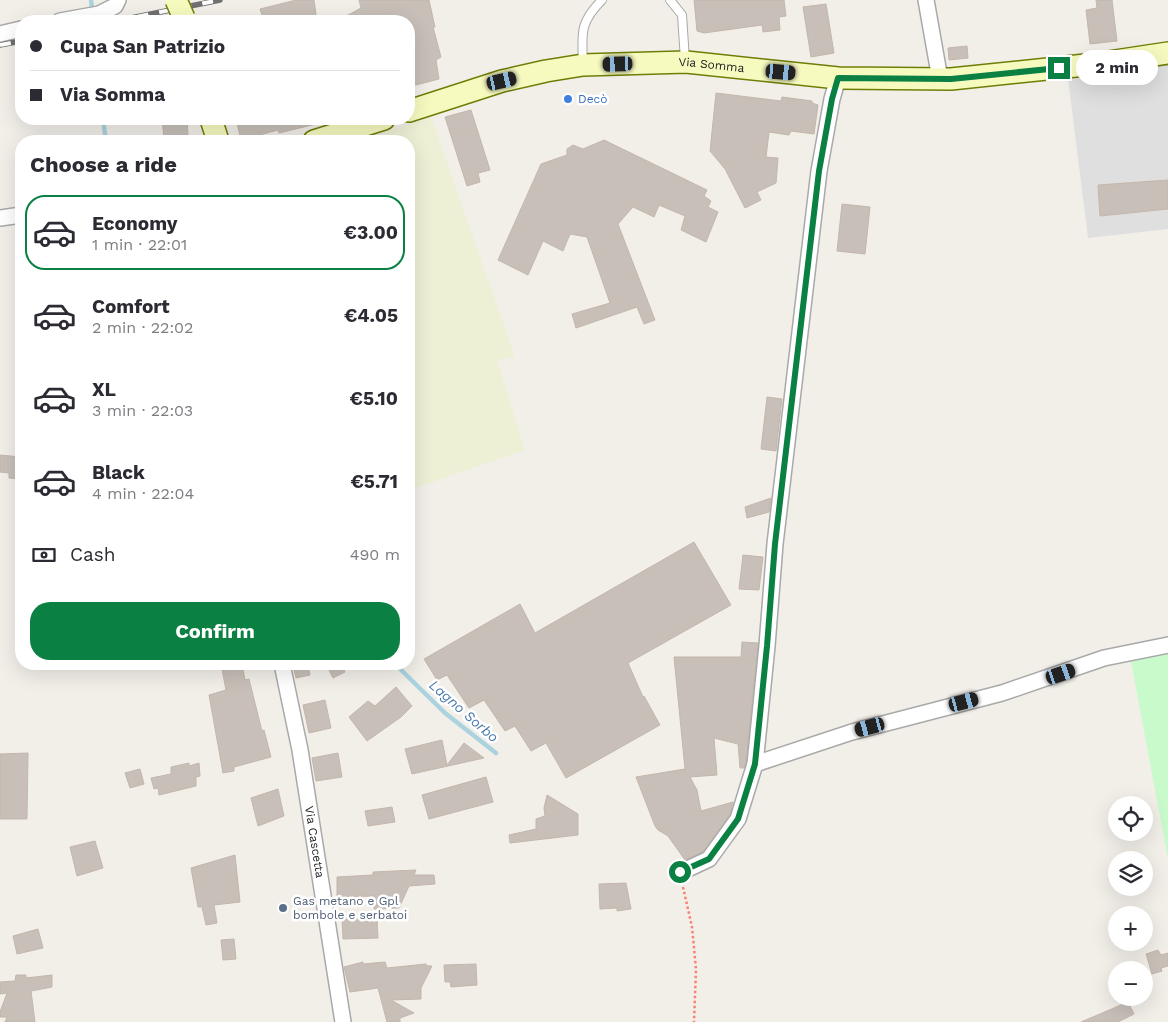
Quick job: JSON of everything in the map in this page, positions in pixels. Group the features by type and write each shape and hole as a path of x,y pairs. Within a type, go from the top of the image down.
{"main road":[{"name":"Via Somma","path":"415,109 502,81 583,65 686,62 838,78 940,79 1095,64 1168,53"},
{"path":"333,135 365,125"}],"street":[{"path":"93,15 116,6 118,0"},
{"path":"926,0 940,79"},
{"path":"0,34 15,30"},
{"path":"680,872 709,859 738,819 755,764 775,544 818,181 832,99 838,78"},
{"path":"0,218 15,216"},
{"path":"755,764 852,732 1002,693 1104,658 1168,645"},
{"name":"Via Cascetta","path":"283,670 300,750 343,1022"}],"lane":[{"path":"583,65 583,26 592,10 602,0"},
{"path":"670,0 682,15 686,62"}],"path":[{"path":"680,872 692,927 696,960 694,1022"}],"shaded area":[{"path":"1168,43 1168,229 1088,238 1065,55"}],"green space":[{"path":"431,117 515,357 497,360 525,450 415,488 415,135 376,135 407,125 415,125 415,122"},
{"path":"1168,642 1168,859 1130,656"}],"building":[{"path":"296,0 314,0 316,15 262,15 260,9"},
{"path":"359,0 429,0 435,27 433,27 441,57 436,60 439,79 415,85 415,15 348,15 361,8"},
{"path":"694,0 784,0 786,16 779,17 780,30 763,32 762,25 704,33 697,31"},
{"path":"1096,0 1112,0 1117,41 1090,44 1086,10 1097,8"},
{"path":"826,4 834,53 811,57 803,7"},
{"path":"967,46 968,58 949,60 948,48"},
{"path":"716,93 781,101 782,97 812,101 812,103 818,105 814,134 791,131 789,135 769,132 766,157 778,158 776,183 757,192 761,200 745,208 725,169 710,151"},
{"path":"471,110 490,170 478,173 480,182 467,186 445,117"},
{"path":"163,125 187,125 188,135 164,135"},
{"path":"237,125 312,125 279,133 278,130 260,135 240,135"},
{"path":"604,140 707,190 704,196 711,201 708,207 718,212 706,242 681,230 685,216 659,205 654,217 633,207 618,224 655,320 644,324 637,307 576,328 572,314 610,303 587,237 570,234 563,251 543,241 528,275 498,260 541,164 567,155 567,149 573,145 583,149"},
{"path":"1168,180 1168,209 1100,216 1098,185"},
{"path":"842,204 870,207 865,254 837,251"},
{"path":"767,397 782,399 776,451 761,449"},
{"path":"0,455 15,456 15,478 9,478 9,473 0,472"},
{"path":"771,498 769,512 747,518 745,507"},
{"path":"694,542 731,605 628,663 643,697 660,725 566,778 546,743 531,751 515,726 505,731 484,700 469,708 447,675 437,680 424,659 520,604 535,633"},
{"path":"743,555 763,557 759,590 739,589"},
{"path":"742,642 758,643 746,762 744,768 740,768 738,744 714,738 717,775 690,777 697,790 701,811 733,802 730,815 703,852 685,860 668,836 655,826 636,777 685,769 674,657 741,657"},
{"path":"222,670 243,670 245,680 249,679 262,731 264,730 271,757 234,767 234,771 223,773 209,695 226,690"},
{"path":"294,670 309,670 310,675 296,678"},
{"path":"329,670 344,670 345,672 333,678"},
{"path":"396,687 412,706 401,717 367,741 349,717 368,701 375,706"},
{"path":"325,700 331,728 309,733 303,705"},
{"path":"442,740 447,765 464,743 484,758 412,774 405,749"},
{"path":"28,753 27,819 0,819 0,754"},
{"path":"338,753 342,777 316,781 312,758"},
{"path":"189,763 189,766 199,763 200,776 196,777 196,786 159,795 158,788 154,789 151,778 171,774 171,767"},
{"path":"140,769 144,784 130,788 125,773"},
{"path":"486,777 493,802 429,819 422,795"},
{"path":"278,789 284,816 258,826 251,798"},
{"path":"547,795 578,814 578,835 510,843 509,835 536,829 536,819 545,816 544,808"},
{"path":"392,807 395,822 368,826 365,811"},
{"path":"95,841 103,868 77,876 70,847"},
{"path":"235,855 240,902 214,905 217,923 206,925 202,907 198,907 191,868"},
{"path":"416,870 414,875 434,875 435,884 409,886 399,908 374,909 374,896 337,897 337,877 373,875 373,872"},
{"path":"626,883 631,909 617,911 617,908 600,909 599,884"},
{"path":"342,919 377,919 378,938 343,939"},
{"path":"38,929 43,948 17,954 13,936"},
{"path":"234,939 236,959 223,960 221,940"},
{"path":"1158,950 1161,955 1168,953 1168,966 1161,968 1162,971 1153,974 1153,961 1148,961 1146,954"},
{"path":"363,962 363,964 385,962 387,968 426,964 427,966 432,966 421,988 421,999 391,1000 414,1013 400,1018 400,1022 387,1022 378,988 350,992 344,967"},
{"path":"476,964 477,985 451,987 450,982 445,982 444,965"},
{"path":"16,975 26,975 26,978 52,975 52,987 31,991 35,1022 5,1022 7,1017 0,1017 7,993 0,994 0,982 15,981"},
{"path":"1119,1006 1130,1006 1134,1014 1118,1022 1081,1022"}],"waterway":[{"name":"Lagno Sorbo","path":"91,0 92,8"},
{"name":"Lagno Sorbo","path":"104,125 105,135"},
{"name":"Lagno Sorbo","path":"401,670 445,713 496,753"}],"railway":[{"path":"146,15 220,0"},
{"path":"0,45 15,42"}],"place":[{"name":"Decò","path":"568,99"},
{"name":"Gas metano e Gpl bombole e serbatoi","path":"283,908"}],"route":[{"path":"680,872 709,859 738,819 755,764 775,544 819,171 832,99 838,78 951,79 1059,68"}]}
